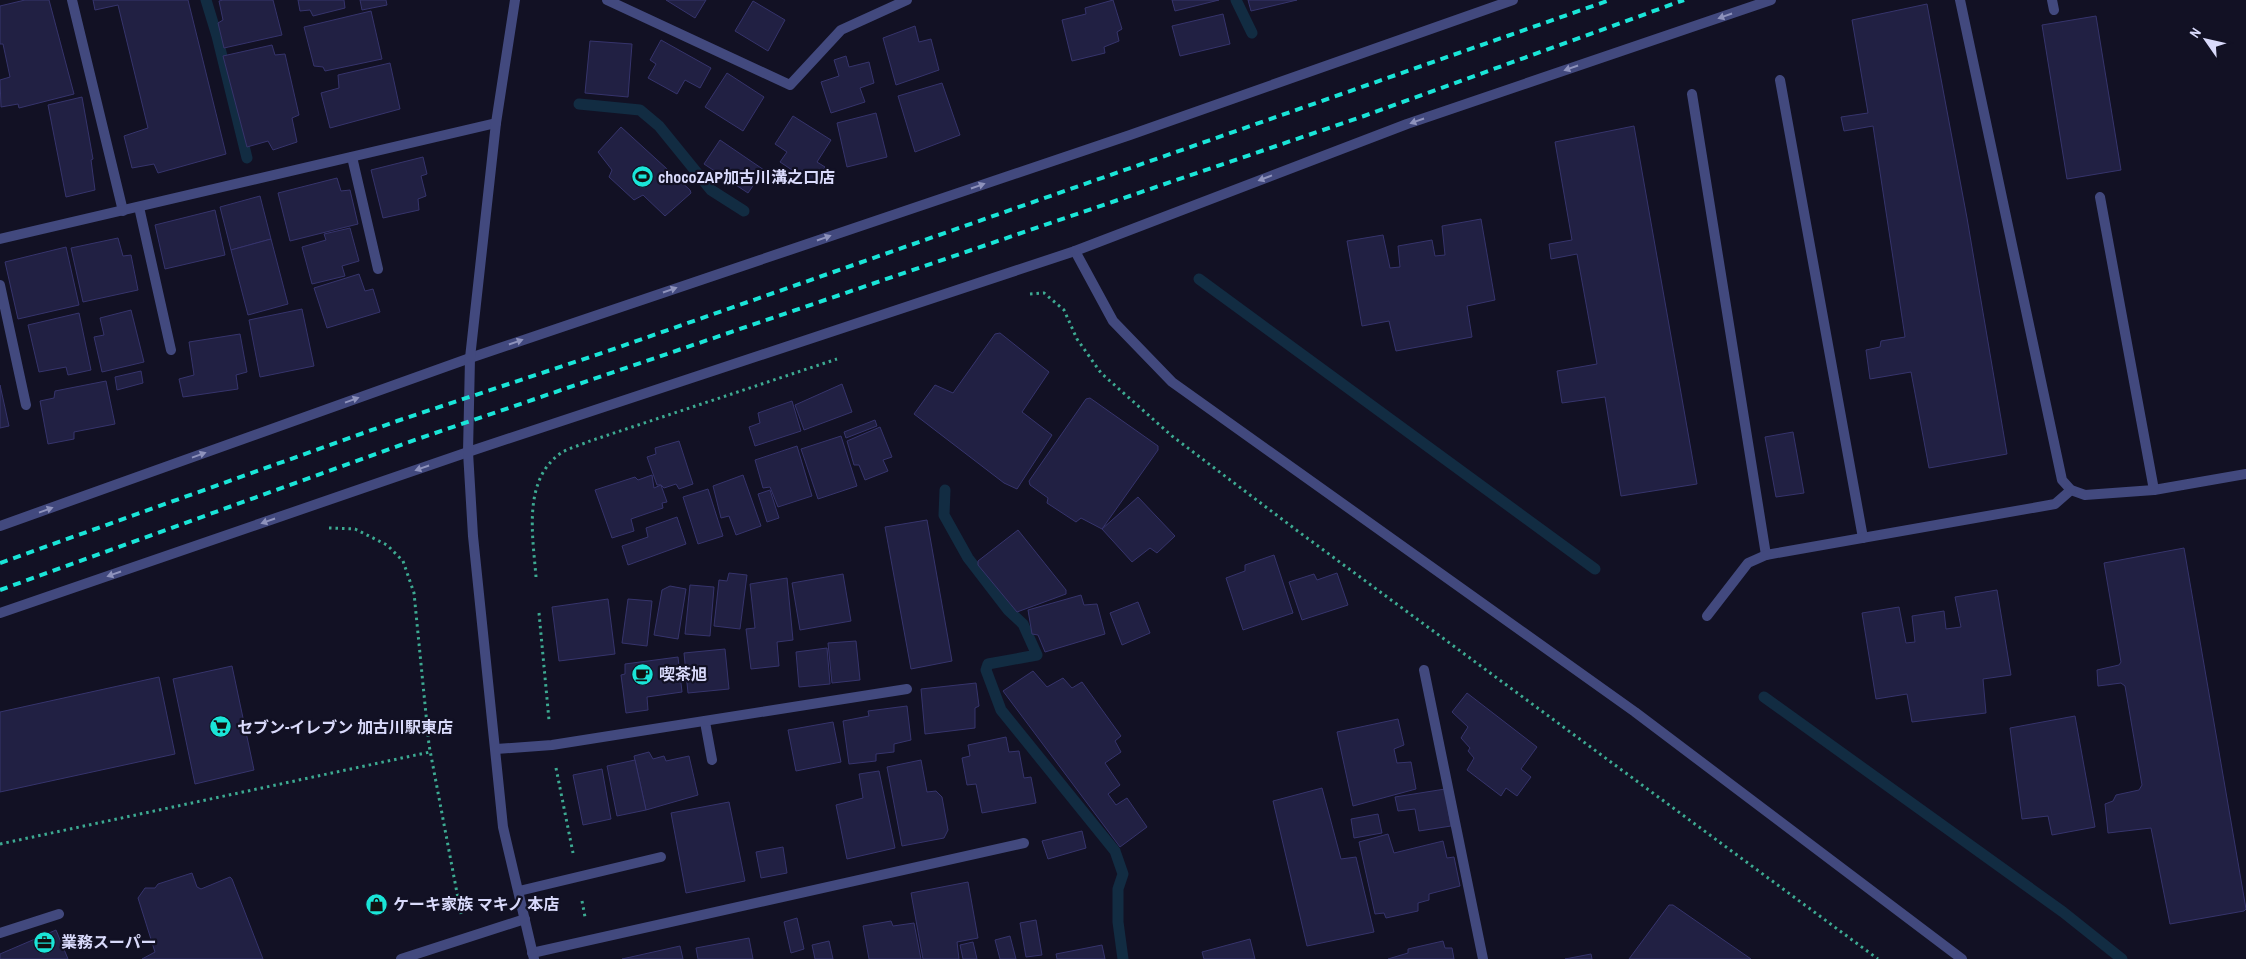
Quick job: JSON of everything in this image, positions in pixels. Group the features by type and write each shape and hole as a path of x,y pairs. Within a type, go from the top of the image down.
{"street":[{"path":"72,0 123,211"},
{"path":"516,0 496,123 470,358 468,452 473,536 503,827 520,891 533,956 589,940 1024,842"},
{"path":"607,0 790,85 841,30 907,0"},
{"path":"0,526 470,358 1121,138 1513,0"},
{"path":"0,613 468,452 1075,251 1407,124 1771,0"},
{"path":"1960,0 2062,480 2071,490 2085,495 2154,490 2246,474"},
{"path":"1780,80 1863,538"},
{"path":"1692,94 1766,555"},
{"path":"0,239 496,123"},
{"path":"352,157 378,269"},
{"path":"2100,197 2154,490"},
{"path":"139,206 172,350"},
{"path":"1075,251 1113,321 1172,382 1636,712 1962,959"},
{"path":"0,285 26,405"},
{"path":"1707,616 1748,564 1766,555 2055,504 2071,490"},
{"path":"1424,670 1483,959"},
{"path":"496,749 552,745 907,689"},
{"path":"705,722 712,760"},
{"path":"520,891 661,857"},
{"path":"0,933 59,914"},
{"path":"401,959 525,919"}],"path":[{"path":"1026,294 1044,294 1064,310 1077,339 1101,373 1172,436 1315,544 1878,959"},
{"path":"536,577 531,515 541,476 561,453 590,441 843,356"},
{"path":"327,528 355,529 387,545 403,561 414,593 430,752 466,938"},
{"path":"539,613 552,745 589,940"},
{"path":"0,844 430,752"}],"building":[{"path":"25,0 49,0 74,94 19,108 18,104 1,107 0,80 10,77 3,44 0,44 0,6"},
{"path":"93,0 188,0 226,154 158,173 154,164 132,168 124,136 148,128 118,5 95,10"},
{"path":"273,0 282,35 224,48 218,23 223,20 219,1"},
{"path":"298,0 344,0 345,8 313,16 310,10 300,11"},
{"path":"360,0 386,0 387,5 362,10"},
{"path":"666,0 706,0 695,18"},
{"path":"1113,0 1122,29 1117,32 1119,41 1104,47 1105,53 1072,61 1062,20 1086,14 1085,8"},
{"path":"1172,0 1219,0 1175,11"},
{"path":"1248,0 1297,0 1251,11"},
{"path":"753,1 785,20 768,51 735,31"},
{"path":"1927,4 1967,218 2007,454 1929,468 1911,372 1870,379 1866,350 1880,347 1881,341 1905,337 1873,126 1844,131 1841,117 1868,113 1852,20"},
{"path":"371,11 382,59 325,71 323,67 314,66 304,27"},
{"path":"1223,14 1230,44 1180,56 1172,26"},
{"path":"2096,16 2121,170 2067,179 2042,25"},
{"path":"915,26 919,42 931,39 939,70 896,85 883,38"},
{"path":"661,40 711,68 700,88 685,80 677,94 648,78 656,64 650,60"},
{"path":"590,41 632,44 628,97 585,93"},
{"path":"272,45 275,55 285,54 299,115 292,118 297,142 273,150 268,141 247,147 223,56"},
{"path":"846,56 849,67 869,62 874,83 860,88 865,102 831,113 821,82 839,76 834,60"},
{"path":"390,63 400,109 330,128 321,93 339,88 338,75"},
{"path":"727,73 764,97 743,131 705,107"},
{"path":"942,83 960,135 915,152 898,96"},
{"path":"82,97 93,159 91,160 95,190 66,197 48,105"},
{"path":"876,113 887,157 847,167 837,123"},
{"path":"793,116 831,140 817,162 825,167 813,184 780,162 787,152 775,144"},
{"path":"1634,126 1697,484 1621,496 1605,397 1562,403 1557,371 1597,364 1577,254 1551,259 1549,244 1572,240 1555,142"},
{"path":"621,127 690,190 691,193 665,216 643,195 634,200 609,177 612,170 598,152"},
{"path":"720,140 764,170 748,193 704,164"},
{"path":"423,157 427,174 421,176 426,196 418,199 419,210 383,218 371,170"},
{"path":"337,178 341,191 350,190 358,224 290,241 278,193"},
{"path":"260,196 271,239 231,250 220,207"},
{"path":"215,210 225,255 165,269 155,225"},
{"path":"1481,219 1495,300 1467,306 1472,337 1396,351 1389,321 1362,326 1347,241 1383,235 1390,268 1400,267 1398,246 1432,240 1435,256 1445,255 1442,226"},
{"path":"350,228 359,261 342,266 345,276 312,284 302,247 326,240 324,234"},
{"path":"118,238 123,256 131,255 138,290 83,302 71,248"},
{"path":"271,239 288,304 248,315 231,250"},
{"path":"66,247 79,305 18,319 5,262"},
{"path":"359,274 365,291 373,289 380,312 327,328 314,288"},
{"path":"302,309 314,366 260,377 249,320"},
{"path":"131,310 144,362 102,372 94,337 104,335 100,318"},
{"path":"79,313 91,370 68,375 66,367 39,372 28,325"},
{"path":"1000,333 1049,372 1022,412 1052,435 1017,489 1004,483 914,414 935,385 953,393 995,334"},
{"path":"240,334 247,372 236,375 238,389 183,397 179,379 194,375 189,342"},
{"path":"141,371 143,383 117,390 115,377"},
{"path":"106,381 115,424 74,432 74,439 48,444 40,401 54,398 55,391"},
{"path":"842,384 852,412 804,430 795,405"},
{"path":"0,385 9,426 0,428"},
{"path":"1090,398 1158,446 1158,450 1102,529 1081,518 1076,522 1047,503 1048,498 1030,485 1029,481 1086,399"},
{"path":"792,401 801,431 755,446 749,427 760,423 758,413"},
{"path":"875,420 877,426 846,438 844,432"},
{"path":"880,427 892,457 883,460 888,471 865,480 859,465 854,465 847,441"},
{"path":"1793,432 1804,493 1776,497 1765,437"},
{"path":"841,436 857,486 818,499 801,449"},
{"path":"679,441 693,484 679,489 676,484 664,488 661,485 657,485 647,457 656,454 655,448"},
{"path":"797,446 812,496 778,507 770,487 763,488 755,460"},
{"path":"652,475 654,488 661,485 667,502 662,503 663,508 631,519 634,531 612,538 595,490 635,477 638,480"},
{"path":"743,475 761,526 736,535 729,516 721,518 713,486"},
{"path":"708,489 723,536 698,544 683,497"},
{"path":"770,490 779,518 767,522 758,494"},
{"path":"1138,497 1175,536 1157,553 1150,548 1132,562 1102,529"},
{"path":"677,517 686,544 628,565 622,546 648,537 646,528"},
{"path":"927,520 952,661 911,669 885,527"},
{"path":"1018,530 1066,590 1066,594 1017,612 978,565 978,561"},
{"path":"2184,548 2246,909 2244,911 2170,924 2151,828 2108,833 2105,804 2113,801 2116,795 2139,790 2142,785 2125,686 2121,683 2098,686 2097,670 2119,665 2121,662 2104,563"},
{"path":"1274,555 1293,613 1243,630 1226,578 1245,571 1245,565"},
{"path":"729,573 747,575 740,629 714,626 719,580 727,581"},
{"path":"1337,573 1348,605 1302,620 1289,582 1314,574 1317,580"},
{"path":"843,574 851,621 800,630 792,583"},
{"path":"787,578 793,640 777,642 779,666 751,669 746,629 755,628 750,584"},
{"path":"690,585 714,587 710,636 685,634"},
{"path":"670,586 686,589 678,639 654,635 662,590"},
{"path":"1997,590 2011,675 1983,679 1986,713 1912,722 1907,694 1876,699 1862,613 1899,607 1906,643 1915,642 1912,616 1944,611 1946,629 1961,627 1955,597"},
{"path":"1081,595 1084,605 1097,604 1105,634 1045,652 1038,635 1032,634 1028,610"},
{"path":"608,599 615,654 559,661 552,607"},
{"path":"628,599 652,601 647,646 622,643"},
{"path":"1138,602 1150,633 1122,645 1110,613"},
{"path":"856,641 860,680 832,683 828,643"},
{"path":"827,648 830,684 799,687 796,652"},
{"path":"725,649 729,689 688,693 684,653"},
{"path":"678,657 682,692 647,697 648,710 626,713 621,675 625,674 625,664"},
{"path":"232,666 254,770 195,784 173,679"},
{"path":"1033,671 1047,687 1063,678 1072,688 1082,682 1121,736 1115,741 1121,752 1105,763 1120,785 1108,794 1116,805 1127,798 1147,827 1120,847 1003,691"},
{"path":"159,677 175,754 0,792 0,712"},
{"path":"976,683 979,706 975,708 975,728 925,734 921,689"},
{"path":"1467,693 1537,747 1521,769 1531,777 1517,796 1506,788 1501,796 1467,770 1474,758 1468,751 1470,748 1461,738 1468,727 1452,712"},
{"path":"907,706 911,740 894,744 894,752 876,754 876,761 849,764 843,721 869,716 868,711"},
{"path":"2075,716 2095,827 2052,835 2048,816 2022,819 2010,728"},
{"path":"1398,719 1404,745 1394,749 1397,763 1411,762 1416,789 1353,806 1337,732"},
{"path":"833,722 841,762 796,771 788,730"},
{"path":"1006,737 1009,752 1019,751 1024,778 1031,777 1036,803 982,813 976,784 967,785 962,758 970,756 968,745"},
{"path":"649,752 653,759 664,756 666,761 689,756 698,795 646,810 634,756"},
{"path":"635,760 646,810 617,816 607,766"},
{"path":"921,760 927,792 936,791 942,797 948,830 944,838 902,846 887,767"},
{"path":"602,769 611,819 583,825 573,775"},
{"path":"879,771 895,848 847,859 836,805 863,798 859,774"},
{"path":"1322,788 1341,859 1356,857 1374,932 1307,946 1273,801"},
{"path":"1445,789 1451,826 1419,831 1415,809 1398,811 1395,797"},
{"path":"729,802 745,881 686,893 671,813"},
{"path":"1378,814 1382,833 1354,838 1351,819"},
{"path":"1082,831 1086,848 1048,859 1042,841"},
{"path":"1388,834 1394,853 1443,841 1447,858 1454,857 1460,886 1429,894 1429,900 1418,903 1418,911 1386,918 1384,913 1375,914 1359,842"},
{"path":"783,847 787,873 761,878 756,852"},
{"path":"192,873 197,887 201,889 230,877 232,879 263,959 142,959 155,952 138,898 145,888 155,888 158,884"},
{"path":"968,882 978,938 957,942 959,959 923,959 911,893"},
{"path":"1669,905 1673,905 1751,959 1629,959"},
{"path":"797,918 804,949 791,953 784,922"},
{"path":"1036,920 1042,955 1026,957 1020,923"},
{"path":"891,921 893,926 914,923 921,959 869,959 863,926"},
{"name":"業務スーパー","path":"56,930 68,959 0,959 0,954"},
{"path":"1010,936 1016,959 1000,959 995,940"},
{"path":"749,938 753,959 698,959 696,948"},
{"path":"1250,939 1255,959 1204,959 1202,952"},
{"path":"829,941 833,959 815,959 812,945"},
{"path":"1443,941 1445,948 1452,948 1454,959 1388,959 1408,953 1408,949"},
{"path":"973,942 977,959 963,959 960,945"},
{"path":"1102,945 1105,959 1057,959 1056,954"},
{"path":"680,946 683,959 622,959"},
{"path":"1591,954 1592,959 1565,959"}],"waterway":[{"path":"206,0 217,36 247,158"},
{"path":"1236,0 1252,33"},
{"path":"579,104 640,110 659,126 711,190 744,211"},
{"path":"1199,279 1595,569"},
{"path":"945,490 944,515 968,558 1008,610 1023,624 1037,655 988,664 986,670 1001,710 1115,851 1123,874 1118,889 1118,922 1123,959"},
{"path":"1764,697 2063,912 2122,959"}],"railway":[{"path":"0,563 397,421 605,352 1610,0"},
{"path":"0,590 406,443 1364,116 1684,0"}],"place":[{"name":"chocoZAP加古川溝之口店","path":"642,177"},
{"name":"喫茶旭","path":"643,674"},
{"name":"セブン-イレブン 加古川駅東店","path":"221,727"},
{"name":"ケーキ家族 マキノ 本店","path":"377,904"},
{"name":"業務スーパー","path":"45,942"}]}
